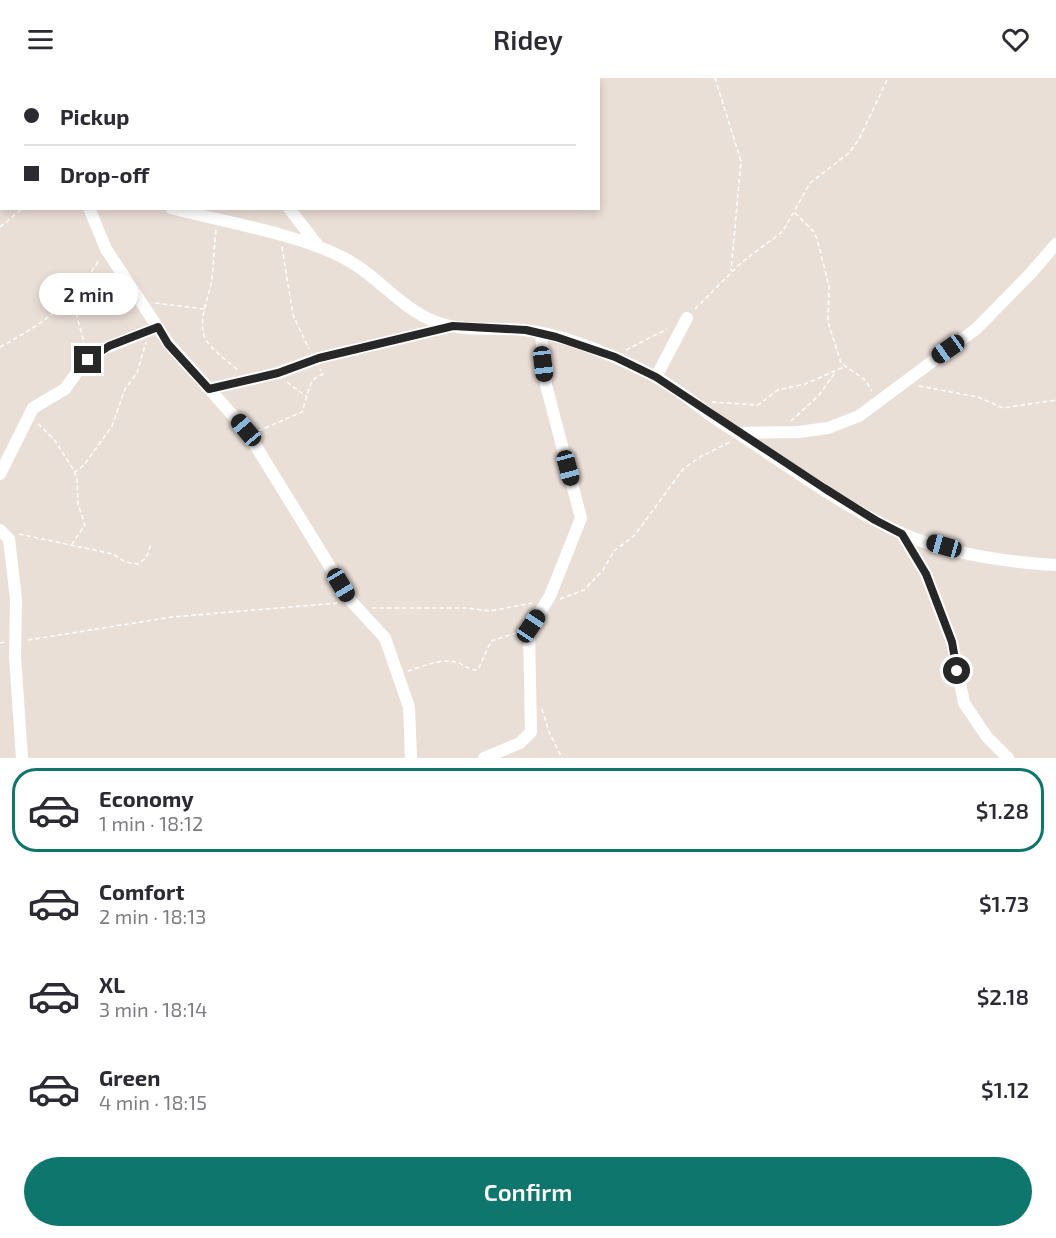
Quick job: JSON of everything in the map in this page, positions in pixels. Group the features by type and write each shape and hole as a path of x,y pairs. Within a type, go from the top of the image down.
{"street":[{"path":"90,210 106,249 143,302 154,328 249,434 354,605 385,638 409,706 411,758"},
{"path":"179,210 318,246 361,267 420,315 453,326 541,334 615,357 656,377 875,520 902,534 974,556 1056,565"},
{"path":"291,210 318,246"},
{"path":"739,433 798,432 828,428 859,416 976,329 1032,273 1056,244"},
{"path":"656,377 687,318"},
{"path":"209,389 278,373 316,359 453,326"},
{"path":"0,474 27,417 39,404 65,389 88,360 109,346 154,328"},
{"path":"484,758 512,747 527,738 531,732 529,630 548,600 580,518 546,385 541,334"},
{"path":"2,531 9,539 16,599 15,642 22,758"},
{"path":"902,534 926,574 952,642 964,703 987,737 1008,758"},
{"path":"500,758 512,747"}],"path":[{"path":"715,78 741,161 731,272"},
{"path":"687,318 731,272 775,240 788,225 810,183 849,153 859,139 888,78"},
{"path":"0,227 21,210"},
{"path":"794,213 814,232 817,238 829,286 828,322 841,363 865,380 878,401"},
{"path":"217,220 212,280 206,295 206,339 248,380"},
{"path":"249,434 302,412 312,380 323,374 293,315 280,236"},
{"path":"0,347 34,328 72,298 106,249"},
{"path":"72,298 88,360"},
{"path":"143,302 205,309"},
{"path":"74,472 84,465 112,426 125,389 137,373 154,328"},
{"path":"615,357 671,328"},
{"path":"693,403 731,402 758,405 778,390 805,384 845,367"},
{"path":"792,421 819,395 835,372"},
{"path":"278,373 308,397"},
{"path":"900,384 978,397 1003,408 1056,400"},
{"path":"27,417 48,431 74,472 78,504 85,525 71,545"},
{"path":"15,642 172,617 354,605 490,611 566,598 584,590 603,570 614,551 635,535 683,469 699,457 728,443 739,433"},
{"path":"2,531 113,554 125,561 138,564 146,558 151,544"},
{"path":"398,674 448,661 478,670 491,641 529,630"},
{"path":"541,707 549,732 562,758"}],"route":[{"path":"88,360 109,346 158,327 168,344 209,389 278,373 319,358 453,326 526,330 556,337 615,357 656,377 725,425 875,520 902,534 926,574 952,642 957,671"}]}
